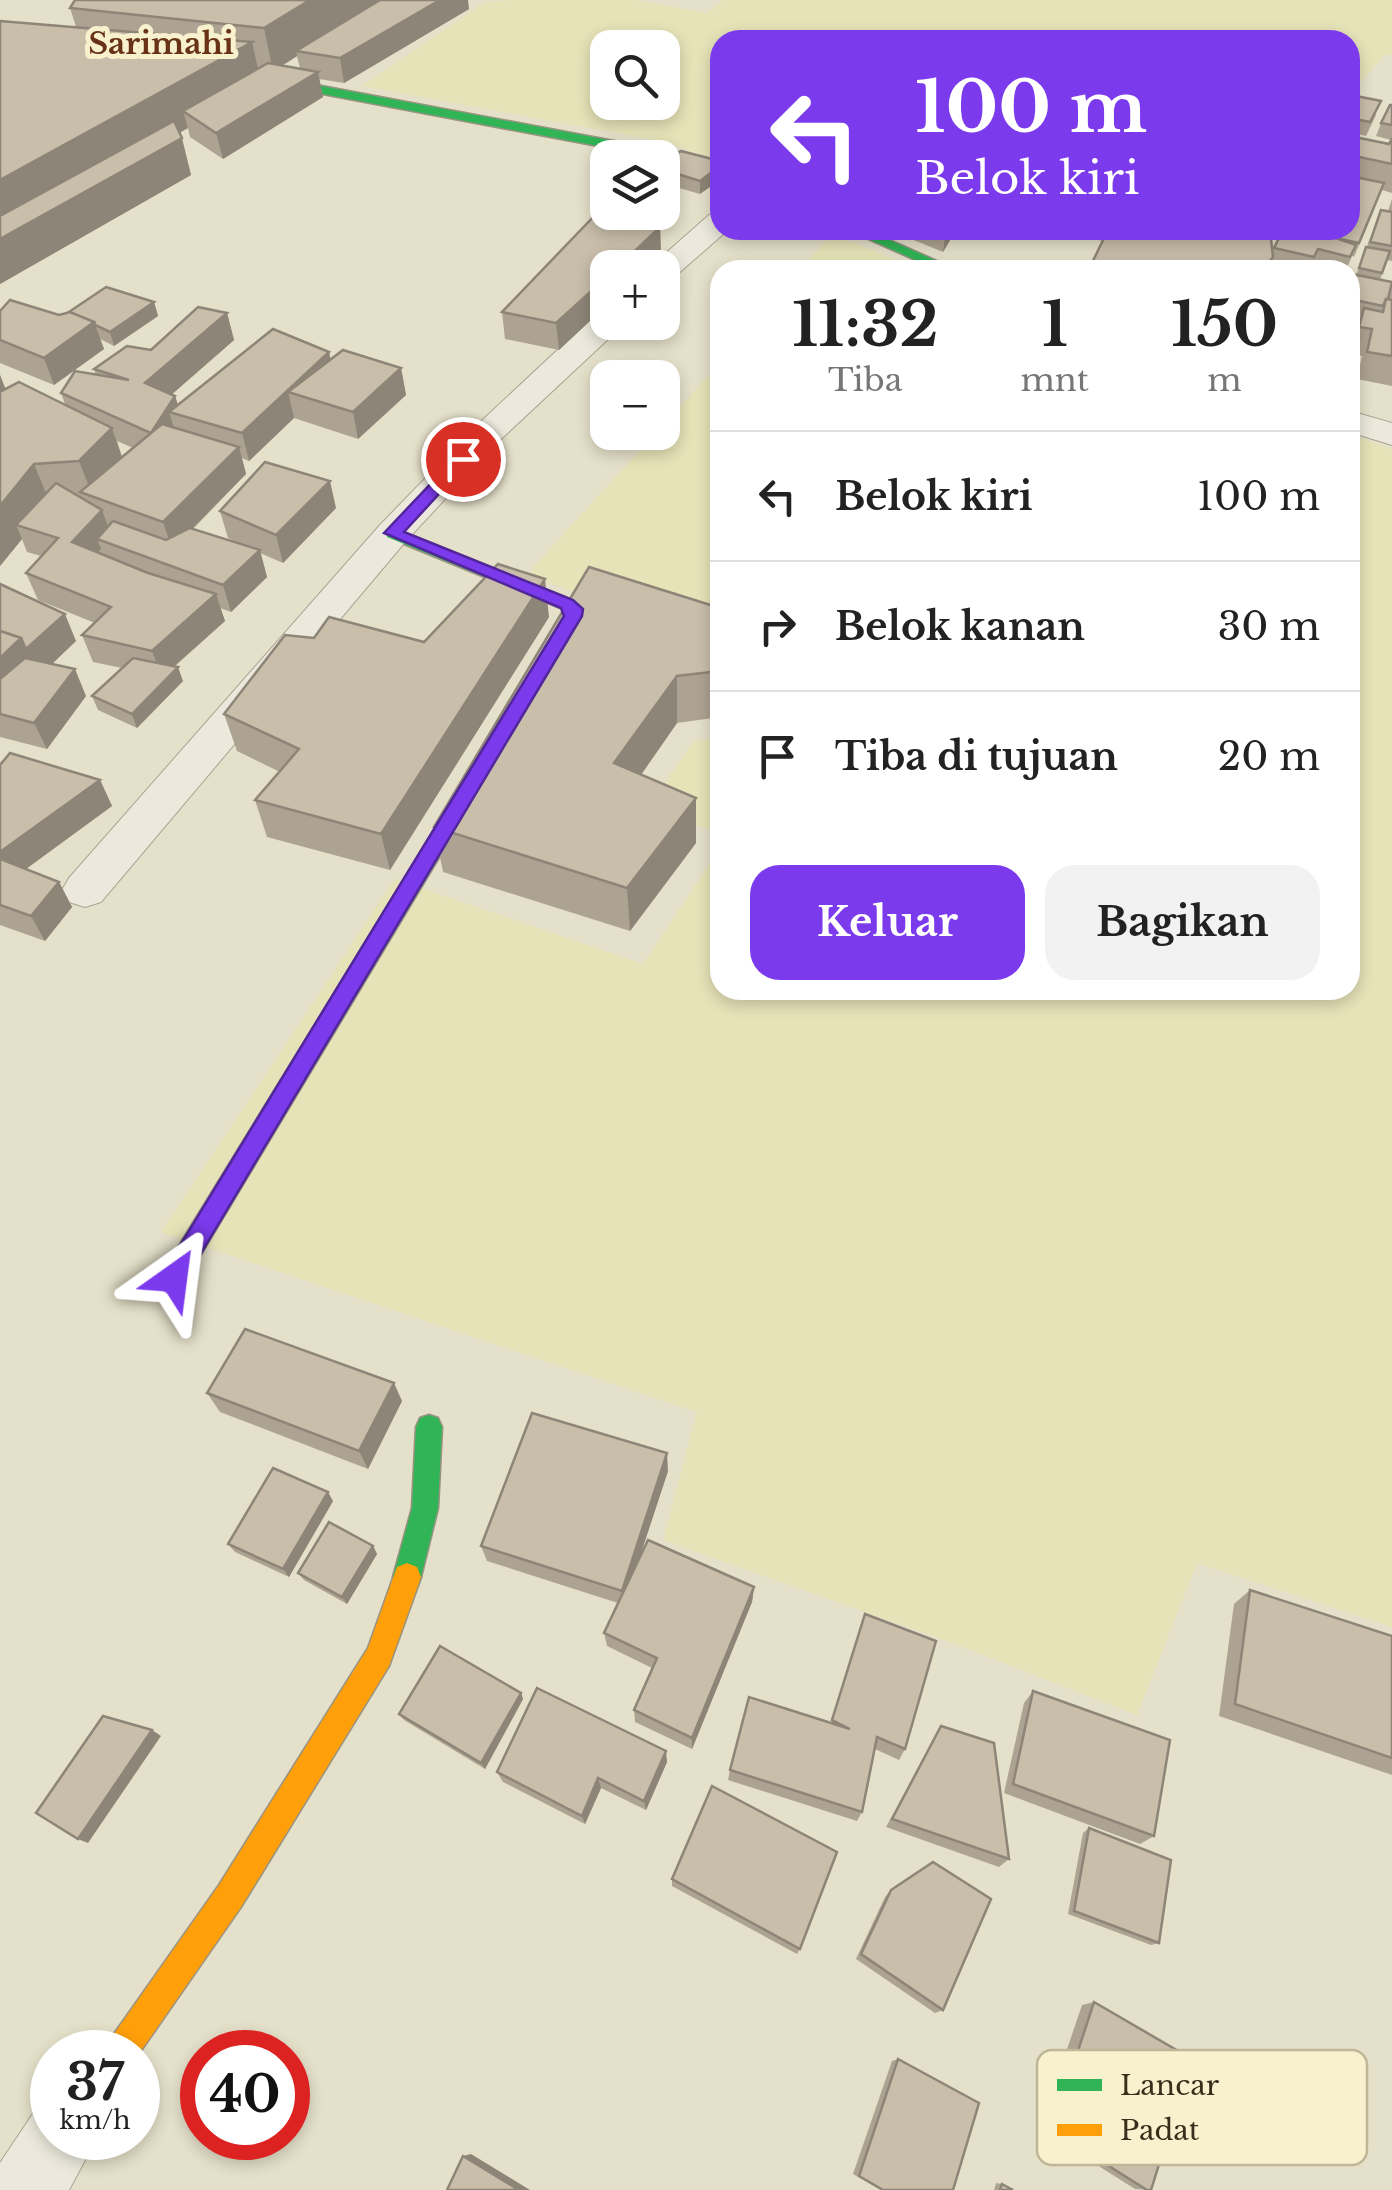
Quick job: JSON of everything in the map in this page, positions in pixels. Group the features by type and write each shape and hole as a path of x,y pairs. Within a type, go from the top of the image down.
{"street":[{"path":"278,80 312,58"},
{"path":"220,73 278,80 710,163"},
{"path":"680,255 710,230"},
{"path":"879,240 926,260"},
{"path":"85,890 392,533 487,434 590,338"},
{"path":"1360,424 1392,434"},
{"path":"392,533 572,608 573,616 534,681"},
{"path":"174,1278 487,760"},
{"path":"136,2030 230,1896 379,1656 416,1553 425,1508 428,1427"}],"shaded area":[{"path":"636,0 707,13 723,0 1392,0 1392,55 1386,54 1360,82 1360,30 710,30 710,159 680,147 680,140 654,140 362,86 485,2"},
{"path":"826,240 846,240 897,260 809,260"},
{"path":"710,374 710,640 530,576 535,565 640,450 680,450 680,407"},
{"path":"1360,438 1392,449 1392,1627 1197,1563 1137,1715 955,1644 663,1540 697,1412 161,1232 395,879 643,964 710,863 710,1000 1360,1000"},
{"path":"710,739 710,830 647,808 693,742"}],"building":[{"path":"75,0 310,0 264,28 70,8"},
{"path":"380,0 440,0 340,58 296,51"},
{"path":"0,21 252,42 0,180"},
{"path":"268,63 318,72 216,133 183,111"},
{"path":"1360,97 1381,101 1370,122 1360,120"},
{"path":"1390,105 1392,125 1381,123"},
{"path":"174,121 182,138 0,239 0,216"},
{"path":"1360,138 1389,144 1392,139 1392,164 1360,157"},
{"path":"680,151 710,158 710,174 700,181 680,175"},
{"path":"1360,178 1384,183 1359,243 1345,240 1360,240"},
{"path":"1381,210 1392,212 1392,246 1370,242"},
{"path":"590,220 590,230 657,230 636,250 590,250 590,292 556,323 502,312"},
{"path":"1103,240 1271,240 1273,257 1271,260 1093,260"},
{"path":"1278,240 1342,240 1356,245 1350,257 1318,249 1314,257 1274,248"},
{"path":"1366,247 1390,251 1382,273 1360,268"},
{"path":"1360,276 1392,282 1383,306 1360,301"},
{"path":"106,287 154,302 110,332 69,312"},
{"path":"1386,299 1392,300 1392,356 1367,352 1372,329 1360,327 1364,308 1383,312"},
{"path":"10,300 59,315 70,312 94,322 44,358 0,340 0,311"},
{"path":"198,307 227,313 145,383 175,396 151,433 61,393 75,371 129,380 94,369 127,346 151,350"},
{"path":"273,329 329,352 242,433 169,412"},
{"path":"343,350 401,368 353,412 288,392"},
{"path":"19,382 112,428 79,461 34,464 0,506 0,392"},
{"path":"162,424 239,447 163,522 80,492"},
{"path":"265,462 330,481 276,535 220,511"},
{"path":"56,483 102,510 72,542 148,573 216,594 152,651 82,635 111,607 26,573 58,538 16,525"},
{"path":"113,521 166,540 190,528 260,550 223,585 97,539"},
{"path":"498,564 545,579 381,834 255,800 299,749 224,714 285,635 314,638 329,617 424,642"},
{"path":"589,567 710,605 710,672 677,676 614,763 696,798 627,888 434,827"},
{"path":"0,584 65,614 26,649 21,638 0,631"},
{"path":"0,631 21,638 0,658"},
{"path":"25,658 75,669 34,723 0,714 0,679"},
{"path":"133,658 178,667 132,714 92,696"},
{"path":"10,753 100,780 0,852 0,765"},
{"path":"0,859 59,882 31,916 0,905"},
{"path":"245,1329 394,1383 359,1451 207,1393"},
{"path":"532,1413 667,1453 622,1591 481,1546"},
{"path":"273,1468 328,1492 283,1569 228,1544"},
{"path":"329,1522 373,1546 342,1597 298,1573"},
{"path":"648,1540 754,1587 692,1738 634,1710 657,1658 604,1633"},
{"path":"1250,1590 1392,1636 1392,1758 1235,1704"},
{"path":"865,1614 936,1641 905,1749 877,1737 862,1812 730,1770 749,1697 850,1729 832,1720"},
{"path":"440,1646 521,1693 481,1763 399,1714"},
{"path":"537,1688 666,1751 644,1801 598,1778 582,1816 497,1772"},
{"path":"1033,1691 1170,1740 1154,1836 1013,1784"},
{"path":"103,1716 152,1730 78,1839 36,1813"},
{"path":"941,1726 994,1743 1009,1859 892,1819"},
{"path":"712,1786 837,1852 800,1949 672,1879"},
{"path":"1089,1828 1171,1860 1159,1943 1074,1911"},
{"path":"933,1862 991,1899 943,2010 861,1954 891,1890"},
{"path":"1094,2002 1177,2050 1078,2050"},
{"path":"898,2059 979,2103 953,2190 883,2190 859,2176"},
{"path":"463,2156 519,2190 447,2190"},
{"path":"1107,2165 1159,2165 1151,2190"}],"traffic: fast":[{"path":"247,76 710,163"},
{"path":"879,240 926,260"},
{"path":"393,533 571,606 573,616 543,666"},
{"path":"173,1278 476,779"},
{"path":"407,1577 425,1508 429,1427"}],"traffic: slow":[{"path":"136,2030 230,1896 379,1656 407,1577"}],"district":[{"name":"Sarimahi","path":"161,43"}],"route":[{"path":"174,1278 573,616 574,609 567,604 392,533 463,459"}]}
